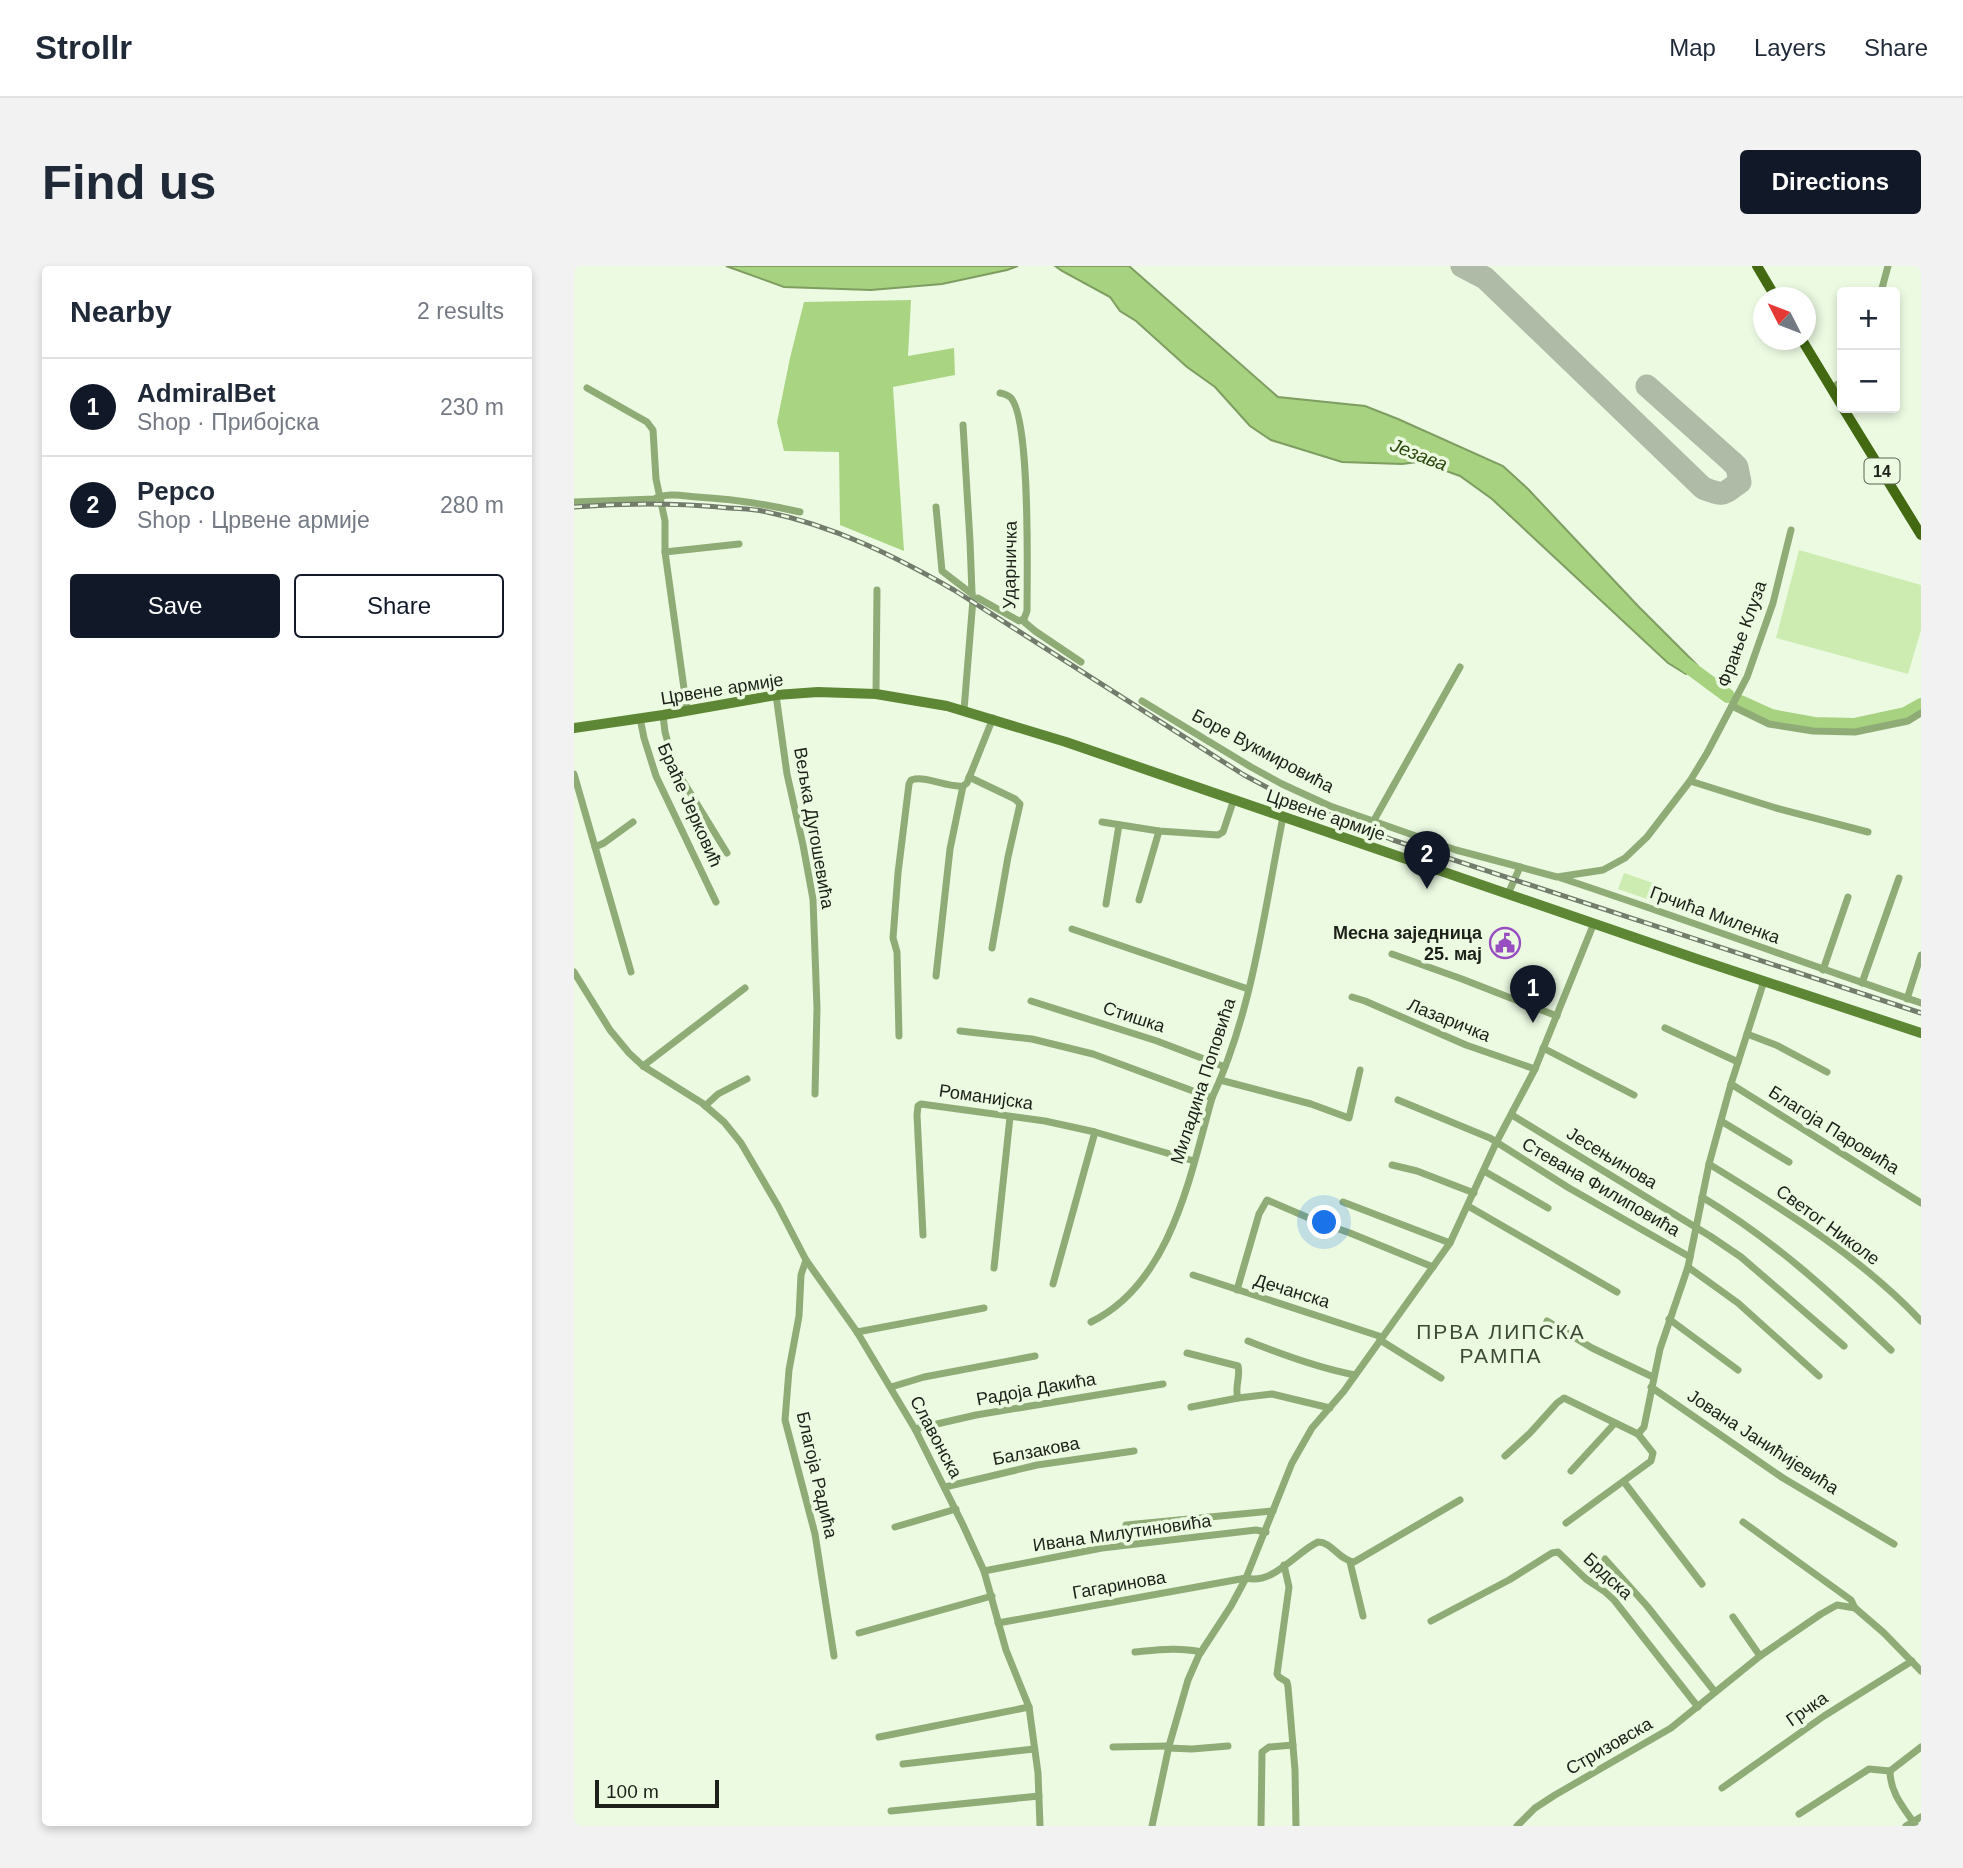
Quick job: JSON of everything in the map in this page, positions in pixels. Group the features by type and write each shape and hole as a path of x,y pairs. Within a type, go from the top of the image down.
{"main road":[{"path":"1757,266 1769,287"},
{"name":"14","path":"1808,350 1837,397"},
{"name":"14","path":"1847,413 1921,535"},
{"name":"Црвене армије","path":"574,728 776,695 833,692 876,694 926,701 993,718 1921,1033"}],"street":[{"path":"1882,287 1888,266"},
{"path":"1832,388 1837,384"},
{"path":"587,388 651,425 687,710"},
{"name":"Ударничка","path":"964,710 973,595 1016,620 1026,617 1027,611 1024,456 1020,423 1012,400 1006,394 1000,393"},
{"path":"963,425 973,595"},
{"path":"574,502 654,499 671,495 740,500 800,512"},
{"path":"936,507 942,571 973,595"},
{"name":"Фрање Клуза","path":"1520,867 1557,877 1603,870 1625,858 1647,837 1690,781 1747,677 1773,603 1791,530"},
{"path":"665,552 739,544"},
{"path":"876,694 877,590"},
{"path":"1022,620 1081,662"},
{"path":"1373,822 1460,667"},
{"name":"Вељка Дугошевића","path":"776,695 787,774 813,900 817,1008 815,1094"},
{"name":"Боре Вукмировића","path":"1142,701 1282,783 1330,806 1456,850 1520,867"},
{"path":"1732,706 1769,724 1813,731 1855,732 1908,721 1921,713"},
{"path":"663,715 675,768 727,853"},
{"name":"Браће Јерковић","path":"640,718 656,776 716,902"},
{"path":"936,976 950,849 963,786 970,777 993,718"},
{"path":"574,774 631,972"},
{"path":"970,777 1020,804 992,948"},
{"path":"899,1036 897,953 893,938 909,783 918,778 956,787 963,786"},
{"path":"1690,781 1776,808 1868,832"},
{"path":"1102,822 1159,831 1221,834 1234,799"},
{"name":"Миладина Поповића","path":"1091,1322 1124,1301 1141,1283 1167,1241 1212,1098 1236,1038 1283,817"},
{"path":"595,847 633,822"},
{"path":"1106,904 1119,825"},
{"path":"1139,900 1159,831"},
{"path":"1508,894 1520,867"},
{"name":"Грчића Миленка","path":"1557,877 1659,910 1921,1003"},
{"path":"1862,983 1899,878"},
{"path":"1823,970 1848,897"},
{"path":"1152,1826 1169,1747 1188,1680 1201,1652 1246,1578 1292,1463 1312,1429 1355,1375 1450,1243 1496,1143 1535,1069 1594,923"},
{"path":"1072,929 1248,989"},
{"path":"1392,954 1557,1016"},
{"path":"1907,999 1921,955"},
{"name":"Славонска","path":"574,972 620,1044 643,1066 705,1106 724,1122 741,1143 806,1260 858,1332 915,1429 984,1571 1006,1650 1029,1707 1040,1826"},
{"path":"1638,1434 1644,1427 1653,1377 1669,1319 1688,1267 1709,1164 1731,1084 1764,981"},
{"path":"643,1066 745,988"},
{"name":"Лазаричка","path":"1352,998 1365,1001 1466,1045 1535,1069"},
{"name":"Стишка","path":"1031,1001 1157,1041 1225,1067"},
{"path":"1665,1028 1738,1062"},
{"path":"960,1031 1032,1039 1084,1052 1212,1098"},
{"path":"1747,1034 1776,1045 1827,1072"},
{"path":"1544,1048 1634,1095"},
{"path":"1220,1080 1311,1104 1349,1118 1360,1070"},
{"path":"705,1106 718,1094 747,1079"},
{"name":"Благоја Паровића","path":"1731,1084 1921,1203"},
{"name":"Стевана Филиповића","path":"1398,1100 1490,1138 1569,1188 1690,1257"},
{"name":"Романијска","path":"923,1235 917,1115 918,1106 921,1104 1045,1121 1095,1132 1194,1161"},
{"name":"Јесењинова","path":"1512,1115 1696,1226 1741,1257 1844,1346"},
{"path":"994,1268 1010,1117"},
{"path":"1721,1121 1789,1162"},
{"path":"1054,1284 1095,1132"},
{"name":"Светог Николе","path":"1709,1164 1779,1207 1846,1255 1921,1321"},
{"path":"1392,1165 1417,1171 1474,1193"},
{"path":"1484,1171 1548,1208"},
{"path":"1702,1197 1786,1255 1891,1350"},
{"path":"1237,1290 1259,1214 1267,1200 1433,1267"},
{"path":"1343,1202 1450,1243"},
{"path":"1468,1206 1617,1292"},
{"name":"Благоја Радића","path":"806,1260 789,1370 785,1420 815,1534 834,1656"},
{"path":"1688,1267 1738,1303 1819,1376"},
{"name":"Дечанска","path":"1193,1275 1322,1316 1381,1339 1441,1378"},
{"path":"858,1332 984,1308"},
{"path":"1669,1319 1738,1370"},
{"path":"1547,1321 1592,1348 1653,1377"},
{"path":"1248,1342 1355,1375"},
{"path":"1187,1353 1238,1366 1238,1398"},
{"path":"891,1387 924,1377 1035,1356"},
{"name":"Радоја Дакића","path":"915,1429 988,1412 1163,1384"},
{"name":"Јована Јанићијевића","path":"1651,1387 1764,1466 1894,1544"},
{"path":"1191,1408 1272,1394 1330,1408"},
{"path":"1505,1456 1564,1398 1638,1434 1653,1453 1647,1465 1566,1523"},
{"path":"1572,1471 1615,1423"},
{"name":"Балзакова","path":"945,1487 1037,1465 1134,1451"},
{"path":"1624,1482 1702,1584"},
{"path":"1363,1616 1350,1562 1460,1500"},
{"path":"894,1527 956,1509"},
{"path":"1126,1525 1273,1511"},
{"path":"1743,1522 1851,1600 1855,1608 1921,1671"},
{"name":"Ивана Милутиновића","path":"984,1571 1102,1548 1256,1530 1266,1532"},
{"name":"Гагаринова","path":"998,1623 1246,1578 1259,1580 1321,1541 1350,1562"},
{"name":"Брдска","path":"1430,1621 1558,1552 1586,1579 1614,1600 1698,1707"},
{"path":"1605,1559 1647,1606 1716,1692"},
{"path":"1284,1565 1289,1587 1277,1674 1287,1683 1296,1826"},
{"path":"859,1633 992,1596"},
{"name":"Стризовска","path":"1517,1826 1535,1808 1555,1795 1671,1728 1760,1656 1831,1608 1842,1605 1855,1608"},
{"path":"1733,1617 1760,1656"},
{"path":"1135,1652 1162,1649 1201,1652"},
{"name":"Грчка","path":"1722,1788 1824,1716 1912,1661"},
{"path":"879,1737 1029,1707"},
{"path":"1261,1826 1262,1752 1269,1747 1293,1745"},
{"path":"1113,1747 1192,1749 1228,1746"},
{"path":"1799,1814 1869,1769 1890,1771 1921,1747"},
{"path":"903,1764 1034,1749"},
{"path":"1890,1771 1892,1788 1912,1825 1921,1816"},
{"path":"891,1811 1039,1796"}],"shaded area":[{"path":"911,300 908,356 954,348 955,375 893,387 904,551 840,525 839,452 784,451 777,422 804,302"},
{"path":"1799,550 1921,585 1921,630 1908,674 1776,638"},
{"path":"1624,873 1656,884 1650,900 1618,889"}],"water":[{"path":"726,266 1018,266 942,284 871,290 784,287"},
{"path":"1055,266 1129,266 1278,397 1365,406 1503,466 1697,665 1686,674 1668,663 1492,499 1460,476 1418,462 1342,462 1271,440 1250,426 1215,387 1187,367 1136,321 1120,311 1110,297"}],"waterway":[{"name":"Језава","path":"1678,659 1728,696"},
{"name":"Језава","path":"1740,702 1771,716 1814,724 1854,725 1905,714 1921,705"}],"taxiway":[{"path":"1462,266 1485,278 1703,488 1723,493 1740,482 1737,467 1647,386"}],"railway":[{"path":"574,507 652,504 753,510 792,518 840,534 887,554 954,590 1244,775 1287,798 1393,840 1921,1013"}],"place":[{"name":"Pepco","path":"1427,889"},
{"name":"Месна заједница 25. мај","path":"1505,943"},
{"name":"AdmiralBet","path":"1533,1023"}],"district":[{"name":"ПРВА ЛИПСКА РАМПА","path":"1501,1344"}]}
